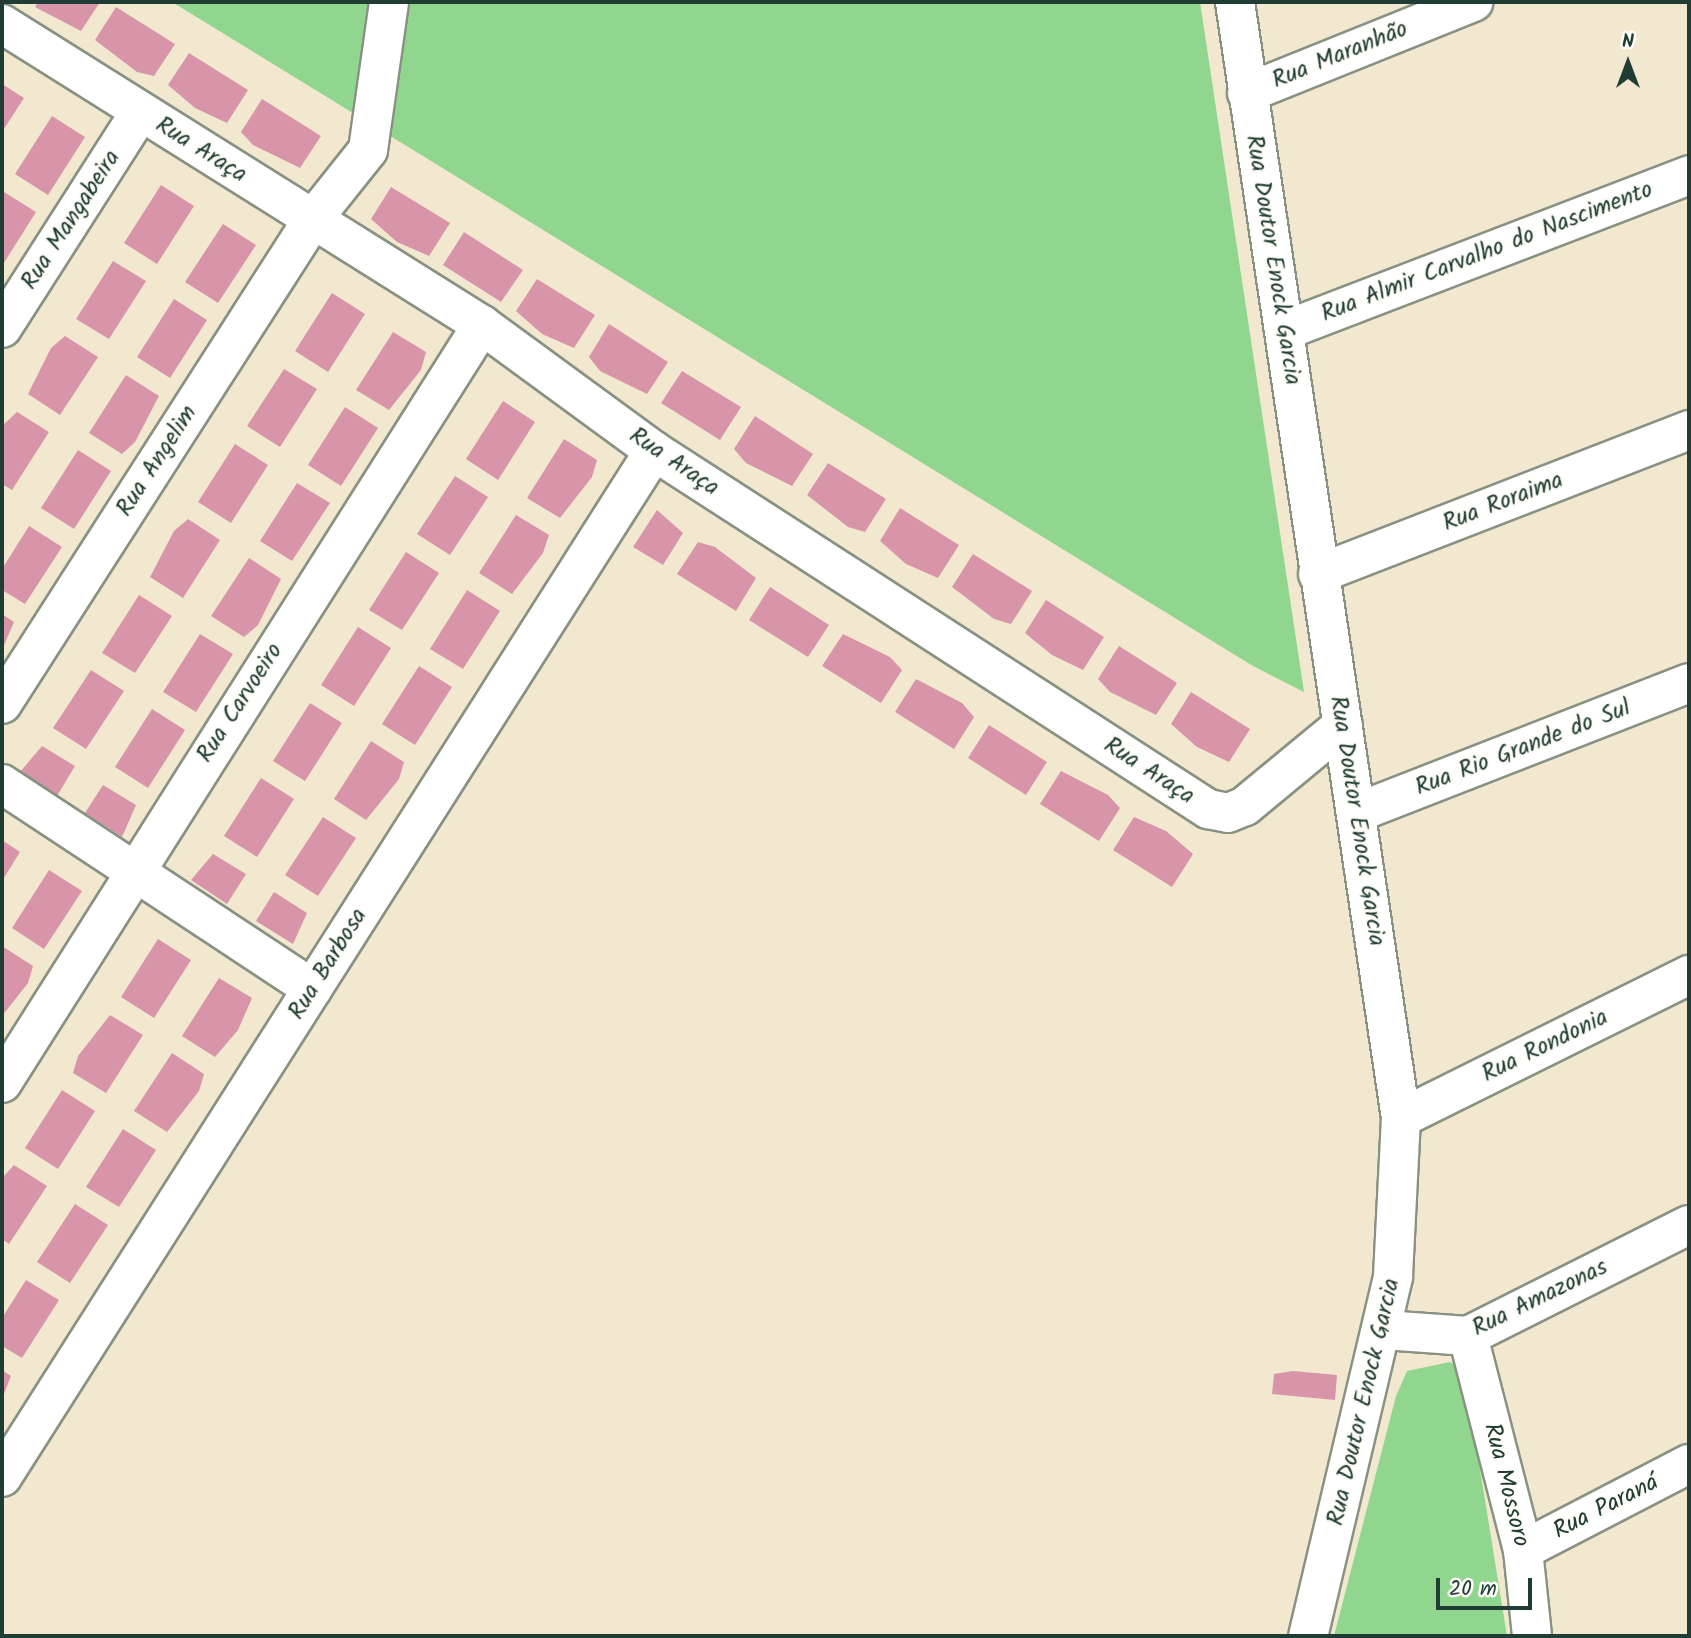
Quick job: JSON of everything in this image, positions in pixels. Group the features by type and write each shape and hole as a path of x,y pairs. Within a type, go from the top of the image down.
{"street":[{"name":"Rua Angelim","path":"2,704 313,219 368,150 389,2"},
{"name":"Rua Doutor Enock Garcia","path":"1235,2 1247,93 1286,330 1318,574 1401,1118 1393,1277 1384,1330 1308,1636"},
{"name":"Rua Maranhão","path":"1247,93 1472,2"},
{"name":"Rua Araça","path":"2,24 482,325 654,451 1208,809 1228,813 1245,806 1343,725"},
{"name":"Rua Mangabeira","path":"2,328 140,112"},
{"name":"Rua Almir Carvalho do Nascimento","path":"1286,330 1689,175"},
{"name":"Rua Carvoeiro","path":"2,1083 134,867 482,325"},
{"name":"Rua Roraima","path":"1318,574 1689,430"},
{"name":"Rua Barbosa","path":"2,1477 654,451"},
{"name":"Rua Rio Grande do Sul","path":"1356,813 1689,683"},
{"path":"2,784 134,867 313,989"},
{"name":"Rua Rondonia","path":"1401,1118 1689,975"},
{"name":"Rua Amazonas","path":"1384,1330 1468,1336 1689,1225"},
{"name":"Rua Mossoro","path":"1468,1336 1524,1550 1532,1636"},
{"name":"Rua Paraná","path":"1524,1550 1689,1464"}],"green space":[{"path":"172,2 1200,2 1304,692 1253,666"},
{"path":"1450,1362 1464,1370 1507,1636 1334,1636 1396,1396 1407,1371"}],"building":[{"path":"38,2 100,2 81,31 35,7"},
{"path":"116,7 175,44 154,76 137,72 95,40"},
{"path":"189,53 248,90 227,123 195,108 168,85"},
{"path":"2,84 24,98 2,132"},
{"path":"262,99 321,136 300,168 253,145 241,132"},
{"path":"52,116 85,137 48,195 15,174"},
{"path":"161,185 194,206 157,264 124,243"},
{"path":"391,187 450,223 429,256 397,242 371,219"},
{"path":"4,192 36,212 2,266 2,195"},
{"path":"223,224 256,245 218,303 185,282"},
{"path":"464,232 523,270 501,302 443,265"},
{"path":"113,261 146,281 109,339 76,319"},
{"path":"537,279 595,315 574,348 542,334 516,311"},
{"path":"332,293 365,314 328,372 295,351"},
{"path":"174,299 207,320 170,378 137,357"},
{"path":"609,324 668,362 647,394 600,371 589,357"},
{"path":"393,332 426,352 421,370 389,410 356,390"},
{"path":"65,336 98,357 60,415 28,394 51,348"},
{"path":"284,369 317,389 280,447 247,426"},
{"path":"682,371 741,407 720,440 661,403"},
{"path":"126,375 159,396 135,442 122,454 89,433"},
{"path":"503,401 535,422 498,480 466,459"},
{"path":"345,407 378,428 341,486 308,465"},
{"path":"17,412 49,432 12,490 2,484 2,426"},
{"path":"755,416 813,454 792,486 746,463 734,449"},
{"path":"564,439 597,460 592,477 560,518 527,498"},
{"path":"235,444 268,465 231,523 198,502"},
{"path":"78,450 111,471 74,529 41,508"},
{"path":"828,463 886,499 865,532 848,527 807,495"},
{"path":"455,476 488,497 450,555 417,534"},
{"path":"297,483 330,503 292,561 260,541"},
{"path":"900,508 959,545 938,578 906,564 880,541"},
{"path":"657,510 683,533 663,565 633,547"},
{"path":"516,515 549,535 543,553 512,594 479,573"},
{"path":"188,519 220,540 183,598 150,577 174,531"},
{"path":"29,526 62,547 25,604 2,590 2,569"},
{"path":"698,542 715,547 756,578 736,611 677,574"},
{"path":"406,552 439,573 402,630 369,610"},
{"path":"973,554 1032,591 1011,624 994,619 952,587"},
{"path":"249,558 281,579 258,625 244,637 211,616"},
{"path":"770,587 829,625 808,657 749,620"},
{"path":"467,590 500,611 463,669 430,649"},
{"path":"139,595 172,616 135,673 102,653"},
{"path":"1046,600 1104,637 1083,670 1052,655 1025,633"},
{"path":"2,614 14,622 2,650"},
{"path":"358,627 391,648 354,706 321,685"},
{"path":"200,634 233,654 196,712 163,692"},
{"path":"843,634 890,657 902,670 881,703 822,666"},
{"path":"1119,646 1177,683 1156,715 1110,692 1098,679"},
{"path":"419,666 452,687 415,745 382,724"},
{"path":"91,670 124,691 86,749 53,728"},
{"path":"916,679 962,703 974,717 954,749 895,712"},
{"path":"1191,692 1250,729 1229,762 1197,747 1171,724"},
{"path":"310,703 342,723 305,781 273,761"},
{"path":"152,709 185,730 148,788 115,767"},
{"path":"989,725 1047,762 1026,795 968,758"},
{"path":"371,741 404,762 399,779 366,820 334,799"},
{"path":"42,746 75,766 57,796 20,772"},
{"path":"1061,771 1108,795 1120,808 1099,841 1040,804"},
{"path":"261,778 294,799 257,857 224,836"},
{"path":"103,785 136,805 122,837 85,813"},
{"path":"323,817 356,838 318,896 285,875"},
{"path":"1134,817 1166,831 1193,854 1172,887 1113,850"},
{"path":"2,840 20,852 2,881"},
{"path":"213,854 246,874 227,904 191,880"},
{"path":"49,870 82,891 44,949 12,928"},
{"path":"274,892 307,913 293,944 256,921"},
{"path":"158,939 191,960 154,1018 121,997"},
{"path":"2,946 33,966 28,983 2,1016"},
{"path":"219,978 252,998 238,1030 215,1057 182,1036"},
{"path":"110,1015 143,1035 106,1093 73,1073 78,1056"},
{"path":"172,1053 204,1074 199,1091 167,1132 134,1111"},
{"path":"62,1090 95,1111 58,1169 25,1148"},
{"path":"123,1129 156,1150 119,1207 86,1187"},
{"path":"14,1165 47,1186 9,1244 2,1239 2,1178"},
{"path":"75,1204 108,1225 70,1283 37,1262"},
{"path":"26,1280 59,1300 22,1358 2,1346 2,1318"},
{"path":"2,1370 11,1376 2,1399"},
{"path":"1293,1371 1337,1375 1335,1400 1272,1394 1274,1374"}]}
